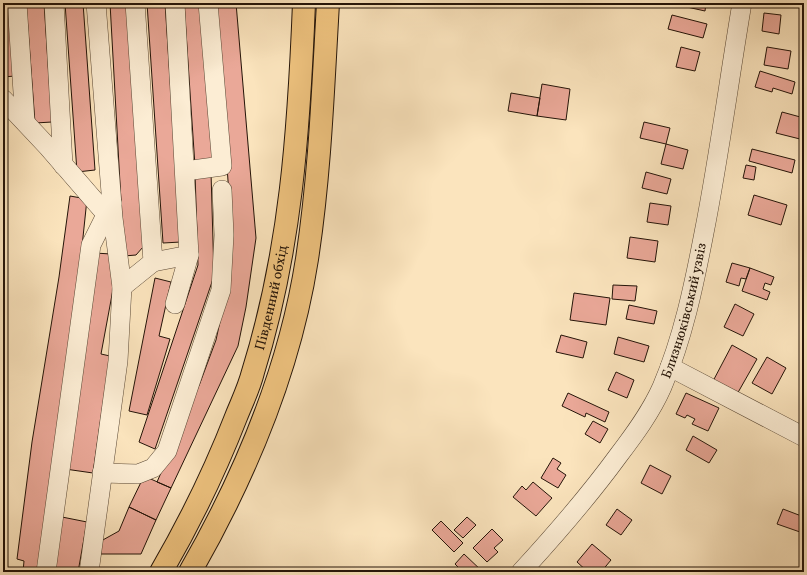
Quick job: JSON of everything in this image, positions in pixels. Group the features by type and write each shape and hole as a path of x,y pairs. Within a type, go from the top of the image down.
{"main road":[{"name":"Південний обхід","path":"161,572 200,500 225,443 253,374 271,310 285,244 292,189 297,136 304,3"},
{"name":"Південний обхід","path":"190,572 227,503 252,446 276,383 294,321 307,260 321,144 328,3"}],"street":[{"path":"18,3 25,122"},
{"path":"54,3 63,165"},
{"path":"89,572 118,361 122,287 109,209 96,3"},
{"path":"135,3 153,262"},
{"path":"175,3 189,255 175,304"},
{"path":"185,171 222,166 208,3"},
{"name":"Близнюківський узвіз","path":"521,572 572,515 636,432 661,389 670,367 686,318 709,208 742,3"},
{"path":"3,99 63,165 109,209"},
{"path":"102,473 138,474 153,468 167,450 221,290 224,235 222,190"},
{"path":"46,572 91,244 109,209"},
{"path":"122,287 153,262 189,255"},
{"path":"670,367 804,437"}],"building":[{"path":"3,3 10,3 15,76 3,77"},
{"path":"26,3 44,3 52,122 35,123"},
{"path":"65,3 83,3 95,170 77,172"},
{"path":"110,3 129,3 143,247 136,255 124,256"},
{"path":"147,3 165,3 181,242 163,243"},
{"path":"184,3 202,3 213,165 195,166"},
{"path":"216,3 236,3 256,238 246,307 238,346 171,488 157,482 200,383 216,340 224,303 232,240"},
{"path":"678,3 706,3 705,11 678,5"},
{"path":"786,3 801,3 800,7"},
{"path":"764,13 781,15 779,34 762,31"},
{"path":"672,15 707,24 703,38 668,29"},
{"path":"681,47 700,52 695,71 676,67"},
{"path":"767,47 791,51 788,69 764,65"},
{"path":"760,71 795,82 792,94 773,88 772,92 755,87"},
{"path":"542,84 570,89 566,120 537,116"},
{"path":"511,93 540,98 537,116 508,111"},
{"path":"782,112 804,118 800,139 776,133"},
{"path":"644,122 670,128 666,144 640,138"},
{"path":"666,144 688,150 683,169 661,164"},
{"path":"752,149 795,160 792,173 749,161"},
{"path":"746,165 756,167 754,180 743,178"},
{"path":"211,172 214,276 155,449 139,442 198,265 195,173"},
{"path":"646,172 671,179 667,194 642,188"},
{"path":"754,195 787,205 781,225 748,215"},
{"path":"70,196 87,199 71,352 39,572 23,572 24,561 17,559 32,442 59,277"},
{"path":"650,203 671,206 668,225 647,222"},
{"path":"630,237 658,241 655,262 627,258"},
{"path":"95,253 111,254 114,284 101,354 110,356 93,473 65,469"},
{"path":"732,263 750,268 746,279 741,278 739,286 726,282"},
{"path":"750,268 774,277 771,285 765,283 763,289 770,292 767,300 742,291"},
{"path":"155,278 171,282 159,336 170,339 147,415 129,411"},
{"path":"613,285 637,286 635,301 612,299"},
{"path":"574,293 610,298 606,325 570,320"},
{"path":"735,304 754,314 743,336 724,327"},
{"path":"629,305 657,311 654,324 626,319"},
{"path":"561,335 587,342 583,358 556,352"},
{"path":"618,337 649,346 644,362 614,354"},
{"path":"732,345 757,359 736,396 712,383"},
{"path":"767,357 786,368 772,394 752,383"},
{"path":"616,372 634,380 627,398 608,390"},
{"path":"568,393 609,412 605,422 586,413 585,417 562,406"},
{"path":"686,393 719,408 708,431 692,424 695,419 687,415 685,418 676,414"},
{"path":"593,421 608,429 600,443 585,434"},
{"path":"693,436 717,450 709,463 686,450"},
{"path":"553,458 561,463 557,469 566,475 558,488 541,478"},
{"path":"650,465 671,476 662,494 641,483"},
{"path":"144,476 171,488 156,520 129,507"},
{"path":"533,482 552,498 536,516 513,497 522,486 526,490"},
{"path":"129,507 156,520 141,554 101,554 101,541 119,531"},
{"path":"617,509 632,520 621,535 606,525"},
{"path":"783,509 804,517 800,532 777,524"},
{"path":"62,517 87,522 78,572 53,571"},
{"path":"467,517 476,525 463,538 454,530"},
{"path":"441,521 463,543 454,552 432,530"},
{"path":"492,529 503,540 494,548 498,552 487,562 473,548"},
{"path":"592,544 611,560 601,572 588,572 577,562"},
{"path":"464,554 483,572 463,572 455,564"},
{"path":"606,568 610,572 602,572"}]}
